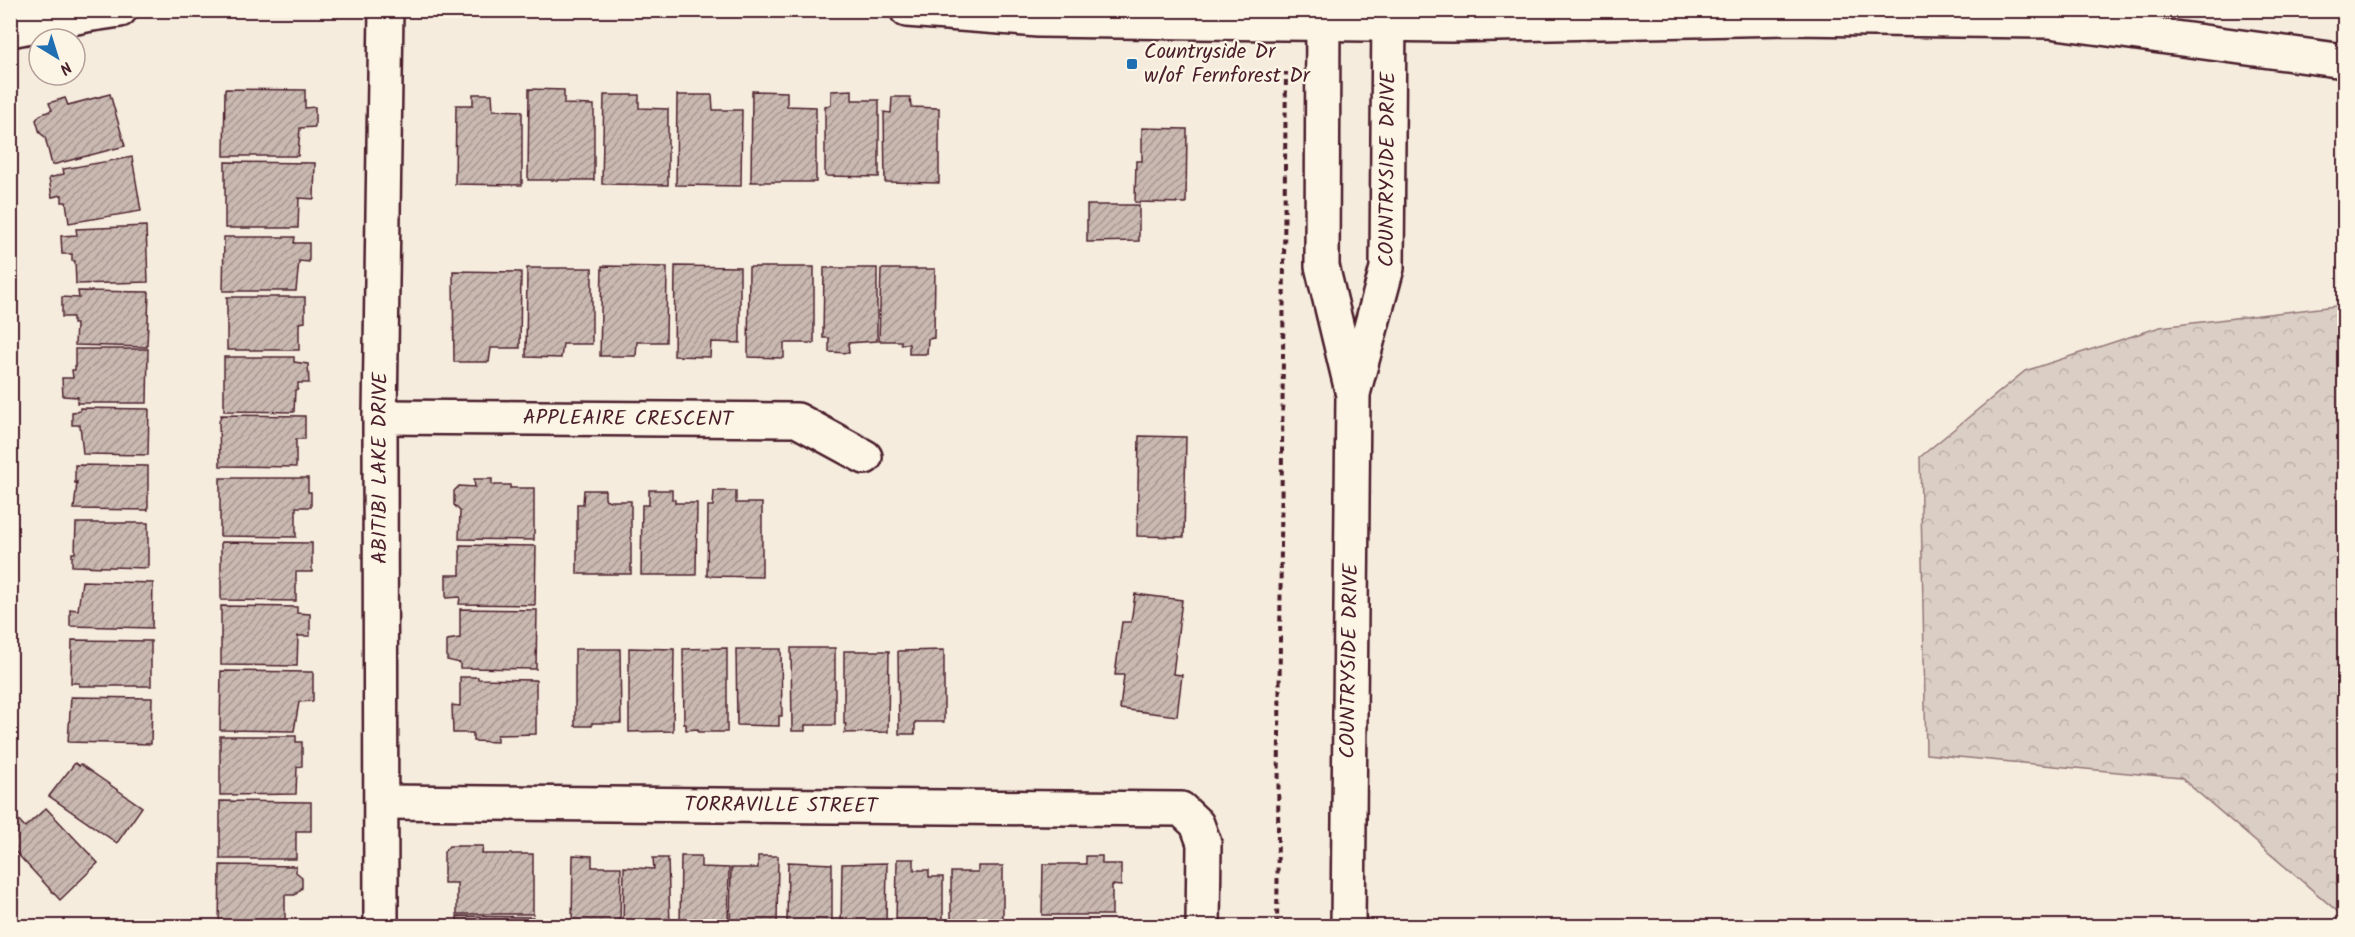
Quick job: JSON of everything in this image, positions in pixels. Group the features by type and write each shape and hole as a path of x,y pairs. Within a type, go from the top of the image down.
{"street":[{"path":"10,30 120,10"},
{"name":"ABITIBI LAKE DRIVE","path":"381,927 380,417 386,10"},
{"path":"907,10 1038,20 1388,17 1527,24 1790,18 2049,21 2344,61"},
{"name":"COUNTRYSIDE DRIVE","path":"1323,17 1322,266 1353,394 1348,927"},
{"name":"COUNTRYSIDE DRIVE","path":"1353,394 1387,268 1388,17"},
{"name":"APPLEAIRE CRESCENT","path":"380,417 797,420 865,457"},
{"name":"TORRAVILLE STREET","path":"382,802 1181,809 1197,824 1204,843 1203,927"}],"path":[{"path":"1277,927 1286,79"}],"green space":[{"path":"2344,305 2344,917 2181,778 1926,754 1920,457 2025,371 2160,327"}],"building":[{"path":"225,89 305,90 305,108 315,107 315,127 300,128 298,156 224,156"},
{"path":"529,89 564,90 564,104 594,105 594,180 528,180"},
{"path":"852,90 852,100 879,100 879,177 825,176 825,106 831,105 831,91"},
{"path":"752,91 787,92 787,106 816,107 816,182 751,182"},
{"path":"110,94 125,146 52,165 45,137 40,133 36,120 40,115 52,110 49,103 65,98 68,105"},
{"path":"473,94 492,94 493,110 522,111 522,185 455,184 456,105 473,105"},
{"path":"604,95 639,95 639,108 668,109 668,185 602,184"},
{"path":"677,95 712,95 713,110 742,110 741,186 676,185"},
{"path":"892,97 910,97 911,107 939,108 939,183 885,182 884,112 891,113"},
{"path":"1142,128 1187,129 1186,203 1135,202 1136,161 1142,161"},
{"path":"132,157 141,211 69,223 66,202 62,202 62,195 52,197 49,178 64,174 63,169"},
{"path":"225,162 315,163 314,199 299,198 298,228 225,228"},
{"path":"1087,205 1139,205 1139,241 1087,242"},
{"path":"146,226 148,282 76,284 75,261 72,261 72,254 62,254 61,236 77,235 76,229"},
{"path":"224,237 295,237 294,243 309,243 309,262 299,261 296,291 223,291"},
{"path":"602,266 667,267 666,342 637,342 636,356 600,356"},
{"path":"675,266 740,267 740,343 711,342 710,357 674,356"},
{"path":"749,267 814,267 814,343 784,343 784,358 748,357"},
{"path":"527,268 592,268 592,344 563,344 561,358 526,357"},
{"path":"824,268 877,268 877,341 848,343 849,353 829,352 829,338 823,338"},
{"path":"881,269 935,269 934,338 928,339 927,354 909,354 909,344 901,344 901,341 879,341"},
{"path":"453,271 521,272 520,348 491,348 489,362 454,362"},
{"path":"78,291 149,292 147,347 75,345 76,324 73,324 73,317 62,317 62,297 79,298"},
{"path":"227,297 305,297 305,322 299,323 299,350 227,350"},
{"path":"75,349 148,349 147,403 77,403 78,397 63,396 62,378 73,378"},
{"path":"224,357 294,357 294,362 308,364 309,383 298,383 298,389 295,390 294,412 224,411"},
{"path":"80,408 149,409 148,455 83,454 80,425 72,425 72,412 80,411"},
{"path":"221,415 305,416 305,439 296,439 296,467 220,466 219,422"},
{"path":"1139,436 1186,437 1184,537 1137,536"},
{"path":"75,465 148,466 148,510 74,509 77,482 75,483"},
{"path":"220,478 308,478 311,507 296,507 296,537 220,536"},
{"path":"474,479 492,479 492,485 510,485 510,488 534,488 534,540 459,539 460,511 454,505 454,491 459,486 475,487"},
{"path":"584,490 605,490 605,499 610,501 631,501 631,574 577,574 577,504 583,504"},
{"path":"649,490 672,490 672,499 675,503 697,503 696,575 641,575 642,505 649,505"},
{"path":"714,491 736,491 736,503 762,503 762,577 707,576 708,506 713,506"},
{"path":"76,523 148,523 148,568 72,566"},
{"path":"221,542 312,543 312,572 296,572 296,601 221,600"},
{"path":"460,545 536,546 535,605 459,604 460,597 446,598 446,575 460,575"},
{"path":"82,581 153,583 152,628 70,626 70,609 78,610"},
{"path":"1135,594 1182,600 1173,674 1182,675 1177,716 1120,709 1124,675 1115,675 1122,622 1131,622"},
{"path":"221,606 297,607 297,613 310,614 310,636 298,636 297,666 221,665"},
{"path":"460,609 537,610 536,669 460,668 460,663 447,660 447,640 460,638"},
{"path":"72,640 151,641 151,686 79,686 79,683 71,683"},
{"path":"629,648 674,649 673,731 629,732"},
{"path":"727,648 727,732 686,730 683,649"},
{"path":"791,648 835,648 835,725 805,725 805,731 792,731"},
{"path":"575,649 620,649 621,723 592,723 592,726 575,726"},
{"path":"736,649 781,649 782,716 779,716 779,726 737,725"},
{"path":"944,650 944,722 915,722 915,734 899,734 898,651"},
{"path":"844,651 889,651 888,732 844,733 846,724 844,724"},
{"path":"221,671 313,672 313,701 299,702 294,731 220,730"},
{"path":"460,677 536,680 536,734 497,735 497,742 473,741 473,733 453,733 452,705 460,706"},
{"path":"71,697 152,698 151,744 68,742"},
{"path":"220,736 296,736 296,742 302,742 302,766 297,767 296,794 220,795"},
{"path":"75,763 79,766 80,764 142,807 117,843 49,796"},
{"path":"220,801 311,802 311,831 296,831 296,859 220,859"},
{"path":"46,808 98,863 60,900 10,846 10,821 15,816 25,827"},
{"path":"449,846 483,846 482,854 533,854 533,914 457,914 457,883 444,883 444,852"},
{"path":"573,855 592,856 592,867 621,867 620,926 572,926"},
{"path":"681,856 701,856 701,867 729,868 728,926 680,926"},
{"path":"758,856 778,856 777,926 730,926 731,868 758,868"},
{"path":"1086,856 1102,856 1102,864 1121,864 1121,886 1112,885 1112,915 1042,915 1043,864 1086,864"},
{"path":"653,858 668,858 670,926 623,926 624,867 654,869"},
{"path":"897,859 914,859 914,870 929,870 929,877 943,877 943,926 896,926"},
{"path":"788,862 832,864 832,926 787,926"},
{"path":"887,863 886,926 841,926 842,864"},
{"path":"220,865 296,866 296,872 302,877 302,888 295,895 285,895 285,924 219,924"},
{"path":"978,866 1003,866 1003,926 951,926 951,872 978,872"},
{"path":"457,916 533,917 533,926 457,926"},
{"path":"1043,923 1117,925 1117,926 1043,926"}],"place":[{"name":"Countryside Dr w/of Fernforest Dr","path":"1132,64"}]}
